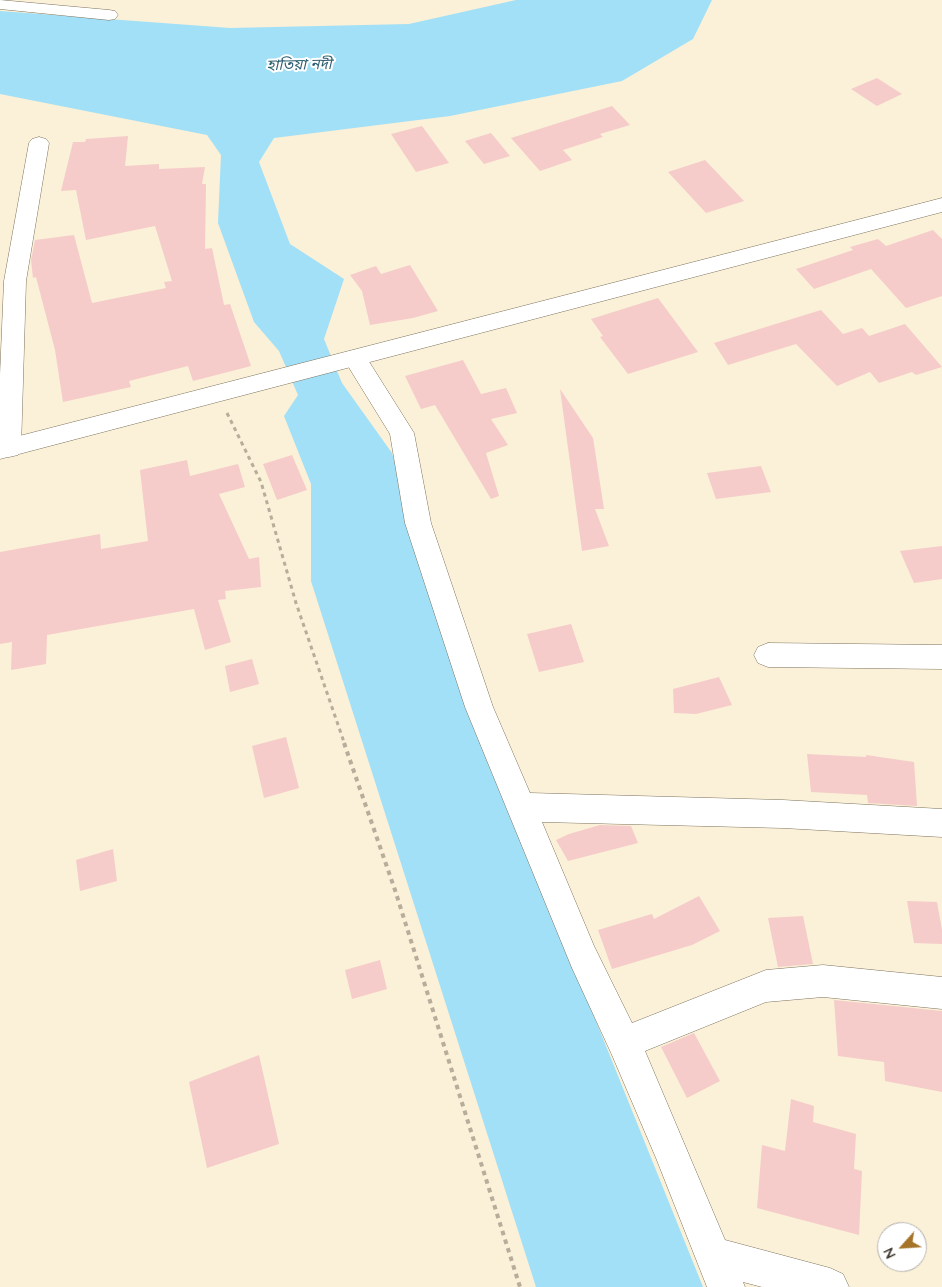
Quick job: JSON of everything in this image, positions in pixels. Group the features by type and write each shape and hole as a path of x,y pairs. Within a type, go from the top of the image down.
{"street":[{"path":"7,3 109,15"},
{"path":"39,142 15,281 4,449 218,395 942,205"},
{"path":"347,360 402,433 418,523 480,707 583,957 624,1043 720,1271 830,1287"},
{"path":"768,655 942,657"},
{"path":"521,807 783,814 942,823"},
{"path":"624,1043 766,986 823,981 942,993"}],"path":[{"path":"218,395 261,482 296,603 395,890 520,1287"}],"water":[{"name":"হাতিয়া নদী","path":"516,0 712,0 693,39 622,81 450,116 274,138 259,162 290,244 344,279 324,339 342,383 392,453 472,713 703,1287 536,1287 311,581 311,484 284,416 298,395 279,351 254,322 218,223 221,155 207,135 0,94 0,11 230,28 409,24"}],"building":[{"path":"877,78 902,94 877,106 851,89"},
{"path":"612,106 630,125 600,134 603,137 563,150 572,160 540,171 511,138"},
{"path":"422,126 449,163 416,172 391,134"},
{"path":"491,133 510,156 484,164 465,141"},
{"path":"128,136 125,166 159,164 159,169 205,167 202,184 206,184 205,249 212,248 224,305 230,304 251,366 193,381 188,366 129,381 131,387 63,402 55,350 36,277 33,278 31,260 35,240 74,235 92,303 166,288 164,282 172,281 155,226 86,240 76,190 61,191 73,142 85,142 86,139"},
{"path":"705,160 744,201 706,213 668,172"},
{"path":"933,230 942,239 942,296 906,308 871,269 814,289 796,269 853,250 850,247 878,239 886,246"},
{"path":"410,265 438,311 413,318 370,325 362,291 350,275 376,266 381,274"},
{"path":"658,298 698,352 628,374 600,337 603,336 591,319"},
{"path":"821,310 843,334 862,328 869,336 905,324 942,367 916,375 912,372 879,383 870,372 837,386 796,344 728,365 714,343"},
{"path":"463,360 481,394 506,388 517,413 491,419 508,445 486,453 499,496 491,499 435,405 421,409 405,376"},
{"path":"560,389 593,438 604,509 595,509 609,546 582,551"},
{"path":"292,455 307,490 277,500 263,464"},
{"path":"187,460 190,476 238,464 245,487 219,494 249,559 259,557 261,587 225,591 226,599 218,600 231,642 205,650 194,609 47,635 46,664 11,670 12,642 0,644 0,552 100,534 101,549 148,541 140,470"},
{"path":"761,466 771,492 716,499 707,473"},
{"path":"942,546 942,579 914,583 900,551"},
{"path":"571,624 584,662 539,672 527,634"},
{"path":"252,659 259,684 230,692 225,666"},
{"path":"719,677 732,705 696,714 674,713 673,689"},
{"path":"286,737 299,788 264,798 252,746"},
{"path":"807,754 866,757 866,755 914,762 917,806 868,803 867,795 811,792"},
{"path":"600,825 631,826 638,843 568,861 556,840"},
{"path":"113,849 117,881 80,891 76,860"},
{"path":"699,896 720,931 692,945 612,969 598,930 652,914 654,919"},
{"path":"907,901 937,902 942,930 942,944 914,943"},
{"path":"803,916 813,964 778,967 768,918"},
{"path":"380,960 387,989 352,999 345,970"},
{"path":"834,1000 942,1011 942,1092 885,1081 884,1062 838,1056"},
{"path":"694,1033 720,1081 687,1098 661,1047"},
{"path":"259,1055 279,1144 207,1168 189,1082"},
{"path":"791,1099 814,1106 813,1122 856,1134 854,1169 862,1171 859,1235 757,1208 762,1145 785,1151"}]}
